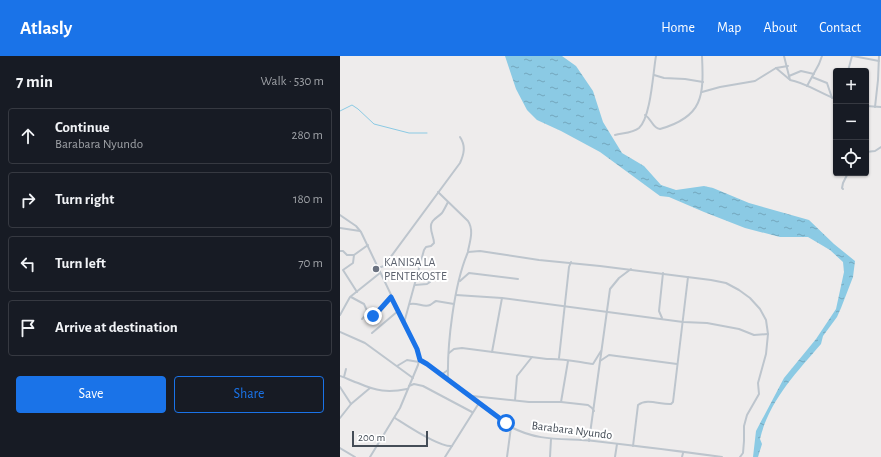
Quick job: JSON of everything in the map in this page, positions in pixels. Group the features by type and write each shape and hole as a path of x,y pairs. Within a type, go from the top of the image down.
{"street":[{"path":"615,136 637,129 643,122 654,75 656,56"},
{"path":"645,115 650,118 655,127 658,129 670,125 693,111 702,93 702,56"},
{"path":"784,56 788,66 789,78"},
{"path":"806,86 822,56"},
{"path":"849,68 852,56 879,61"},
{"path":"875,107 880,66 879,56"},
{"path":"702,93 755,81 776,68 788,66"},
{"path":"776,68 789,78 832,98"},
{"path":"789,78 802,72 813,75 827,83 832,98"},
{"path":"654,75 664,78 703,82"},
{"path":"869,106 881,107"},
{"path":"378,268 384,266 457,168 464,154 463,141 460,137"},
{"path":"869,152 875,151 881,147"},
{"path":"844,188 842,188 846,176"},
{"path":"438,192 468,221 471,233 468,252 456,295 449,353 448,380"},
{"path":"404,324 424,250 426,247 431,246 434,243 431,224 441,215 448,202"},
{"path":"340,215 356,226 361,232 417,349 419,361 395,418 371,457"},
{"path":"340,228 348,228 361,232"},
{"path":"340,251 343,251 347,255 354,255 368,245"},
{"path":"468,252 480,252 539,260 571,262 663,273 722,282 738,290 756,304 760,309 768,327 766,354 758,383 759,394 747,415 744,426 742,453 740,457"},
{"path":"354,255 353,262 344,270 357,292"},
{"path":"559,358 569,267 571,262"},
{"path":"590,441 610,289 619,278 631,269"},
{"path":"340,314 350,297 380,272"},
{"path":"459,282 469,272 518,279"},
{"path":"662,318 659,311 663,273"},
{"path":"633,447 638,405 644,401 672,404 688,277"},
{"path":"417,280 430,282"},
{"path":"415,285 426,284 433,281"},
{"path":"456,295 502,298 564,307 662,318 683,322 707,323 739,329 754,335 768,334"},
{"path":"350,297 353,297 364,304 368,313 373,316 391,297"},
{"path":"492,352 502,298"},
{"path":"410,304 416,303 426,306 436,301 455,304"},
{"path":"372,333 398,311"},
{"path":"362,319 368,313"},
{"path":"340,332 365,344 413,378"},
{"path":"449,353 456,348 547,359 559,358 568,361 593,364 601,351"},
{"path":"600,361 609,355 677,364"},
{"path":"515,400 517,376 532,357"},
{"path":"395,366 407,360 419,361"},
{"name":"Barabara Nyundo","path":"419,361 427,364 511,427 527,434 551,439 590,441 722,457"},
{"path":"561,402 568,361"},
{"path":"344,377 346,369"},
{"path":"441,375 448,370"},
{"path":"340,376 370,388 386,392 409,387 414,384 423,386 472,412"},
{"path":"340,387 351,404"},
{"path":"340,418 341,413 370,388"},
{"path":"471,396 556,403 561,402 589,406 594,411"},
{"path":"445,457 479,403"},
{"path":"395,418 447,447 449,451"},
{"path":"507,457 511,427"},
{"path":"550,457 551,439"},
{"path":"615,457 617,444"},
{"path":"447,447 452,446"},
{"path":"340,448 355,457"},
{"path":"682,457 683,452"}],"water":[{"path":"505,56 562,56 576,66 593,91 603,122 622,153 644,166 661,185 676,190 704,186 713,188 749,203 809,220 834,244 855,261 853,277 837,317 823,336 821,344 784,388 770,412 760,439 762,444 758,457 753,457 756,431 784,378 816,339 836,309 844,272 843,262 830,250 808,237 780,237 745,228 669,197 660,196 600,152 537,120 527,110 516,89"}],"waterway":[{"path":"340,111 352,105 374,124 409,133 427,133"}],"place":[{"name":"KANISA LA PENTEKOSTE","path":"376,269"}],"route":[{"path":"373,316 391,297 417,349 420,360 506,423"}]}
